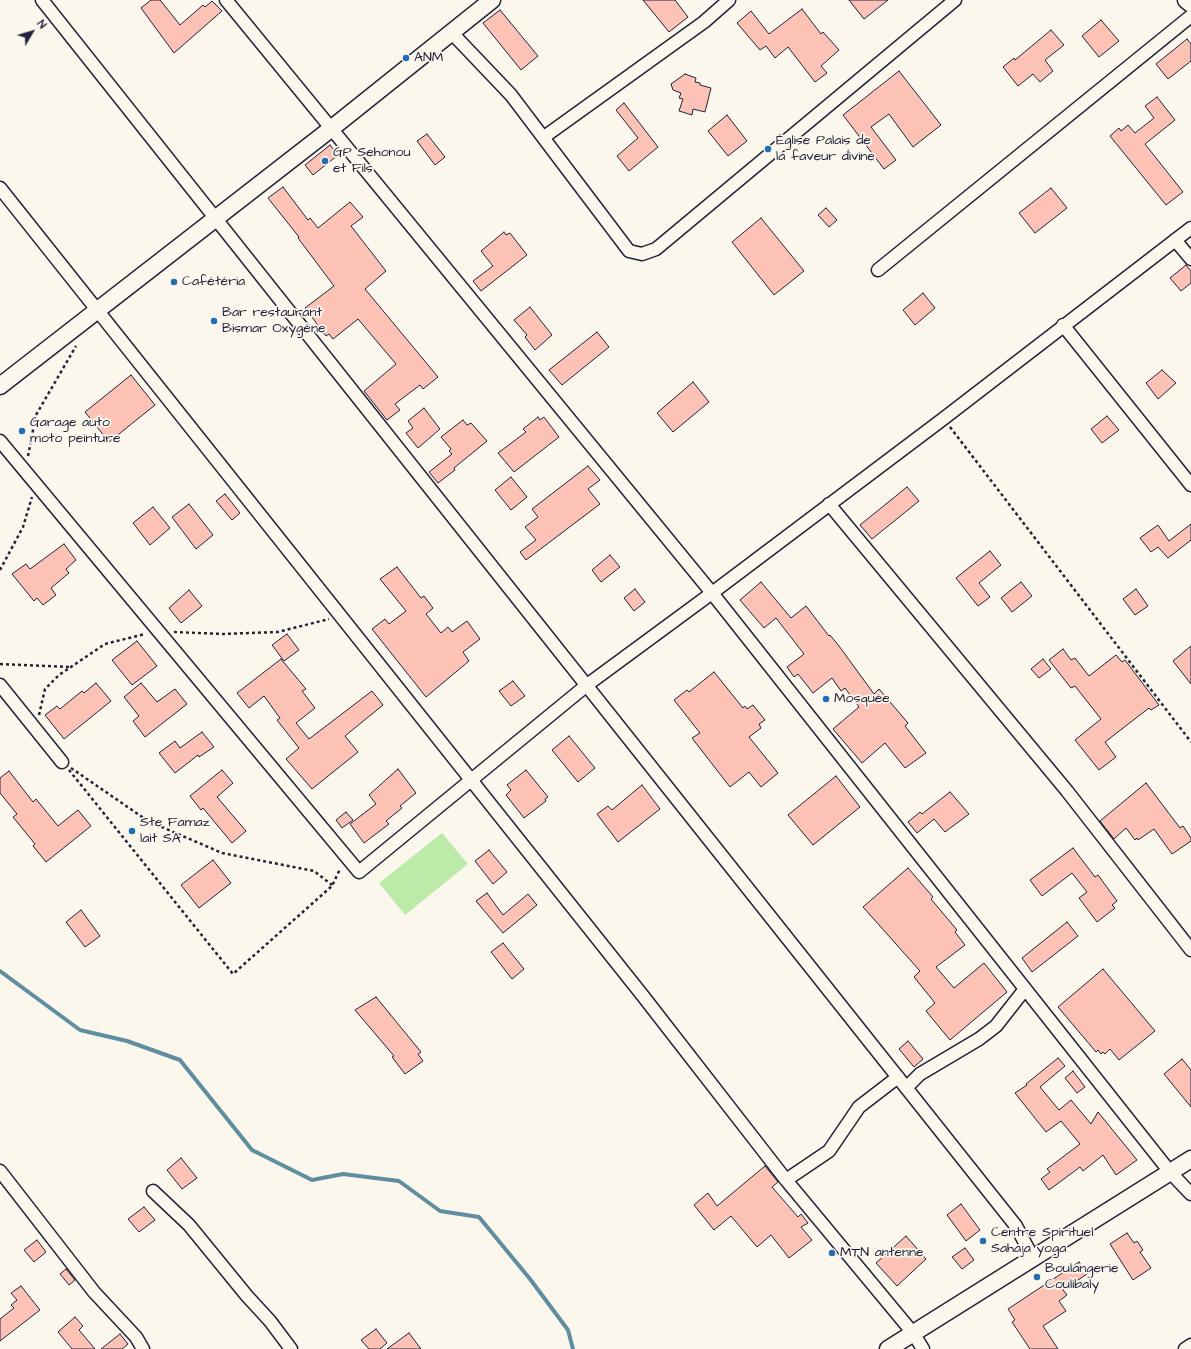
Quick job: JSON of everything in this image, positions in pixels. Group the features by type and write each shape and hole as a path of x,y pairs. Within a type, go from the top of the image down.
{"street":[{"path":"42,0 1016,1226 1034,1258"},
{"path":"226,0 712,593 1170,1172 1191,1194"},
{"path":"0,386 332,128 492,0"},
{"path":"544,137 704,22 729,0"},
{"path":"451,32 511,95 629,251 642,254 656,249 668,240 955,0"},
{"path":"1186,0 1191,4"},
{"path":"878,270 1191,16"},
{"path":"0,188 644,996 786,1180 913,1333 924,1349"},
{"path":"0,441 360,872 587,685 943,419 1063,325 1191,228"},
{"path":"1175,240 1191,259"},
{"path":"1063,325 1191,485"},
{"path":"829,504 1067,791 1191,950"},
{"path":"0,685 62,762"},
{"path":"906,1088 920,1074 979,1039 996,1026 1025,989"},
{"path":"786,1180 829,1151 859,1107 898,1077"},
{"path":"888,1349 1191,1159"},
{"path":"0,1171 94,1292 136,1338 143,1349"},
{"path":"154,1190 189,1225 246,1296 270,1321 291,1349"},
{"path":"1185,1349 1191,1345"}],"path":[{"path":"25,471 36,415 78,343"},
{"path":"943,419 1191,742"},
{"path":"0,570 23,527 33,495"},
{"path":"0,664 71,667"},
{"path":"62,762 233,974 332,886 346,856"},
{"path":"62,762 148,821 222,853 314,871 332,886"}],"green space":[{"path":"442,833 468,864 405,915 379,883"}],"building":[{"path":"151,0 160,0 180,25 203,5 205,7 212,1 222,11 174,53 141,8"},
{"path":"643,0 675,0 688,17 669,32"},
{"path":"849,0 888,0 864,19"},
{"path":"802,9 821,34 823,32 839,50 821,66 827,73 815,82 788,47 775,58 766,46 760,50 737,23 751,11 769,34"},
{"path":"500,10 538,56 521,70 483,23"},
{"path":"1101,20 1119,41 1099,57 1082,36"},
{"path":"1051,30 1064,45 1045,60 1053,71 1040,82 1033,74 1018,86 1003,67 1014,58 1015,60"},
{"path":"1187,39 1191,44 1191,61 1168,79 1156,64"},
{"path":"899,71 941,125 913,147 889,114 871,127 896,160 884,169 843,115"},
{"path":"685,74 696,78 695,82 700,83 700,85 711,88 705,112 693,109 692,115 679,111 683,99 679,98 681,93 673,90 671,84"},
{"path":"1157,97 1175,120 1145,144 1183,192 1166,205 1110,136 1119,128 1121,131 1128,125 1135,133 1154,118 1145,106"},
{"path":"624,103 658,147 629,171 617,156 638,138 616,110"},
{"path":"727,115 747,141 728,156 708,131"},
{"path":"427,134 445,157 435,165 417,141"},
{"path":"330,145 338,155 313,175 305,165"},
{"path":"283,187 308,220 310,218 318,228 350,202 363,217 351,226 386,271 365,289 438,377 423,389 420,385 395,404 400,410 387,420 364,391 396,364 358,319 333,339 329,334 326,336 305,308 334,286 298,238 299,237 268,198"},
{"path":"1051,188 1067,208 1035,233 1019,213"},
{"path":"826,208 837,220 829,227 818,215"},
{"path":"761,218 804,271 774,295 732,242"},
{"path":"504,232 506,235 510,233 527,255 481,291 473,281 493,266 481,251"},
{"path":"1186,265 1191,271 1191,283 1181,291 1170,278"},
{"path":"923,293 935,308 915,325 903,310"},
{"path":"530,307 552,335 535,350 525,337 527,335 514,320"},
{"path":"597,332 609,347 562,385 549,370"},
{"path":"1162,370 1176,383 1158,399 1146,383"},
{"path":"131,375 155,405 109,442 85,412"},
{"path":"693,382 709,402 673,432 657,413"},
{"path":"424,408 440,429 418,448 406,433 413,428 408,421"},
{"path":"1107,416 1119,430 1102,443 1091,429"},
{"path":"538,417 540,420 544,417 559,437 514,472 498,453 526,432 523,429"},
{"path":"463,420 467,425 471,423 487,441 438,483 429,472 452,454 449,451 451,449 441,437"},
{"path":"588,466 600,480 588,489 600,504 526,560 520,552 536,540 525,527 538,517 532,509"},
{"path":"511,477 527,497 511,510 495,490"},
{"path":"907,487 919,501 872,539 860,525"},
{"path":"225,494 240,513 232,520 216,501"},
{"path":"189,504 213,535 196,549 172,517"},
{"path":"153,507 170,528 150,545 133,523"},
{"path":"1191,524 1191,540 1168,558 1158,547 1151,552 1140,538 1158,525 1169,541"},
{"path":"64,544 76,560 66,569 69,573 51,588 56,595 43,605 37,598 34,601 12,574 26,564 30,569"},
{"path":"990,551 1001,565 979,583 990,597 978,606 956,578"},
{"path":"610,555 620,567 601,582 592,570"},
{"path":"397,567 421,598 424,596 433,608 426,614 441,633 448,627 452,632 467,621 480,639 463,652 469,661 426,697 372,629 385,619 389,624 406,611 380,579"},
{"path":"761,582 791,618 806,606 829,636 830,635 839,646 874,694 879,689 908,723 905,726 926,753 905,768 885,743 862,763 833,729 859,707 845,688 841,691 832,678 813,693 798,674 794,677 787,667 804,654 776,618 764,628 740,600"},
{"path":"1021,582 1032,596 1012,612 1001,598"},
{"path":"635,589 645,602 634,611 624,598"},
{"path":"1136,589 1148,606 1135,615 1123,599"},
{"path":"189,590 202,606 181,623 169,608"},
{"path":"287,634 299,650 284,661 272,645"},
{"path":"137,641 157,666 132,685 112,660"},
{"path":"1191,646 1191,684 1173,661"},
{"path":"1063,649 1071,660 1075,658 1089,676 1116,655 1122,662 1125,660 1159,705 1151,710 1149,708 1105,742 1116,757 1099,770 1075,740 1101,719 1075,686 1071,688 1049,660"},
{"path":"281,659 306,689 302,691 315,708 296,723 309,739 372,691 383,705 345,736 358,752 312,789 286,759 299,748 277,720 280,718 264,696 249,708 237,693"},
{"path":"1043,659 1051,669 1039,678 1031,669"},
{"path":"714,672 743,708 745,706 747,709 753,705 765,720 759,724 761,728 749,737 778,773 761,787 749,772 730,787 692,738 700,733 674,700 687,690 689,692"},
{"path":"513,681 525,696 511,706 499,691"},
{"path":"96,683 111,701 64,739 45,715 57,706 60,709 82,691 84,693"},
{"path":"141,683 157,702 175,689 187,704 145,737 133,721 139,716 124,697"},
{"path":"202,732 214,747 199,757 198,755 175,773 159,753 175,741 180,748"},
{"path":"569,736 595,768 578,782 552,750"},
{"path":"398,769 416,793 400,806 402,808 386,821 389,824 364,843 350,824 376,804 369,795"},
{"path":"222,770 233,783 217,797 246,831 232,843 203,808 201,810 190,796"},
{"path":"526,770 548,797 545,799 546,801 524,818 506,795 511,790 507,785"},
{"path":"9,771 33,802 36,799 58,826 78,810 91,826 46,862 33,846 35,844 13,817 17,814 0,793 0,778"},
{"path":"836,776 860,807 813,845 788,815"},
{"path":"1146,783 1180,828 1183,826 1191,838 1191,841 1172,854 1154,829 1138,840 1137,838 1135,840 1126,828 1114,839 1100,821"},
{"path":"642,785 660,809 618,842 597,814 608,806 612,810"},
{"path":"950,792 969,814 945,832 934,819 917,833 908,822 920,812 922,814"},
{"path":"346,812 353,820 342,828 336,820"},
{"path":"1073,848 1095,877 1098,875 1117,901 1112,905 1115,908 1097,922 1079,898 1087,892 1072,873 1042,896 1030,880"},
{"path":"489,850 507,872 493,884 475,861"},
{"path":"213,860 231,883 199,908 181,885"},
{"path":"908,868 933,897 931,899 957,930 955,932 965,945 936,967 954,988 984,963 1007,992 950,1040 926,1011 935,1003 914,977 920,971 863,907"},
{"path":"487,893 503,915 528,894 537,905 503,933 476,901"},
{"path":"81,910 100,936 85,947 66,922"},
{"path":"1067,922 1078,936 1032,972 1022,958"},
{"path":"503,943 524,969 512,979 491,952"},
{"path":"1103,969 1155,1031 1119,1060 1110,1049 1105,1054 1103,1052 1101,1054 1098,1050 1096,1052 1058,1007"},
{"path":"376,997 421,1052 418,1054 423,1061 405,1074 392,1057 394,1056 355,1010"},
{"path":"908,1041 923,1059 914,1067 899,1049"},
{"path":"1058,1058 1065,1066 1040,1087 1059,1110 1071,1100 1091,1124 1098,1112 1137,1160 1116,1175 1103,1155 1083,1171 1080,1167 1049,1190 1041,1179 1050,1172 1047,1169 1080,1144 1061,1121 1046,1132 1015,1093 1027,1085 1026,1084"},
{"path":"1182,1059 1191,1070 1191,1107 1164,1074"},
{"path":"1073,1071 1085,1087 1077,1093 1065,1078"},
{"path":"181,1158 197,1178 182,1189 167,1170"},
{"path":"765,1166 778,1182 772,1187 798,1217 801,1214 808,1223 801,1227 812,1240 789,1258 771,1235 757,1247 731,1216 714,1230 694,1205 708,1193 717,1206"},
{"path":"961,1204 980,1230 966,1241 947,1215"},
{"path":"144,1207 155,1220 139,1232 128,1219"},
{"path":"1127,1233 1134,1243 1137,1241 1143,1250 1140,1252 1151,1268 1133,1280 1110,1244"},
{"path":"906,1236 926,1259 897,1286 876,1263"},
{"path":"37,1240 46,1252 34,1262 24,1250"},
{"path":"965,1248 974,1260 962,1269 952,1257"},
{"path":"1079,1262 1087,1274 1063,1290 1067,1295 1059,1301 1066,1311 1043,1326 1058,1349 1030,1349 1012,1322 1015,1320 1008,1309"},
{"path":"66,1269 75,1280 69,1285 60,1274"},
{"path":"21,1286 40,1310 0,1341 0,1319 14,1308 11,1305 17,1300 11,1293"},
{"path":"75,1317 83,1326 79,1330 95,1349 72,1349 58,1332"},
{"path":"376,1329 387,1343 380,1349 369,1349 361,1340"},
{"path":"409,1333 421,1349 387,1349"},
{"path":"120,1334 128,1344 122,1349 101,1349"}],"waterway":[{"path":"0,971 80,1030 127,1041 180,1060 252,1150 312,1180 343,1174 399,1181 440,1211 479,1217 530,1279 568,1330 573,1349"}],"place":[{"name":"ANM","path":"406,58"},
{"name":"Église Palais de la faveur divine","path":"768,149"},
{"name":"GP Sehonou et Fils","path":"325,161"},
{"name":"Cafétéria","path":"174,282"},
{"name":"Bar restaurant Bismar Oxygène","path":"214,321"},
{"name":"Garage auto moto peinture","path":"22,431"},
{"name":"Mosquée","path":"826,699"},
{"name":"Ste Famaz lait SA","path":"132,831"},
{"name":"Centre Spirituel Sahaja yoga","path":"983,1241"},
{"name":"MTN antenne","path":"832,1253"},
{"name":"Boulangerie Coulibaly","path":"1037,1277"}]}
